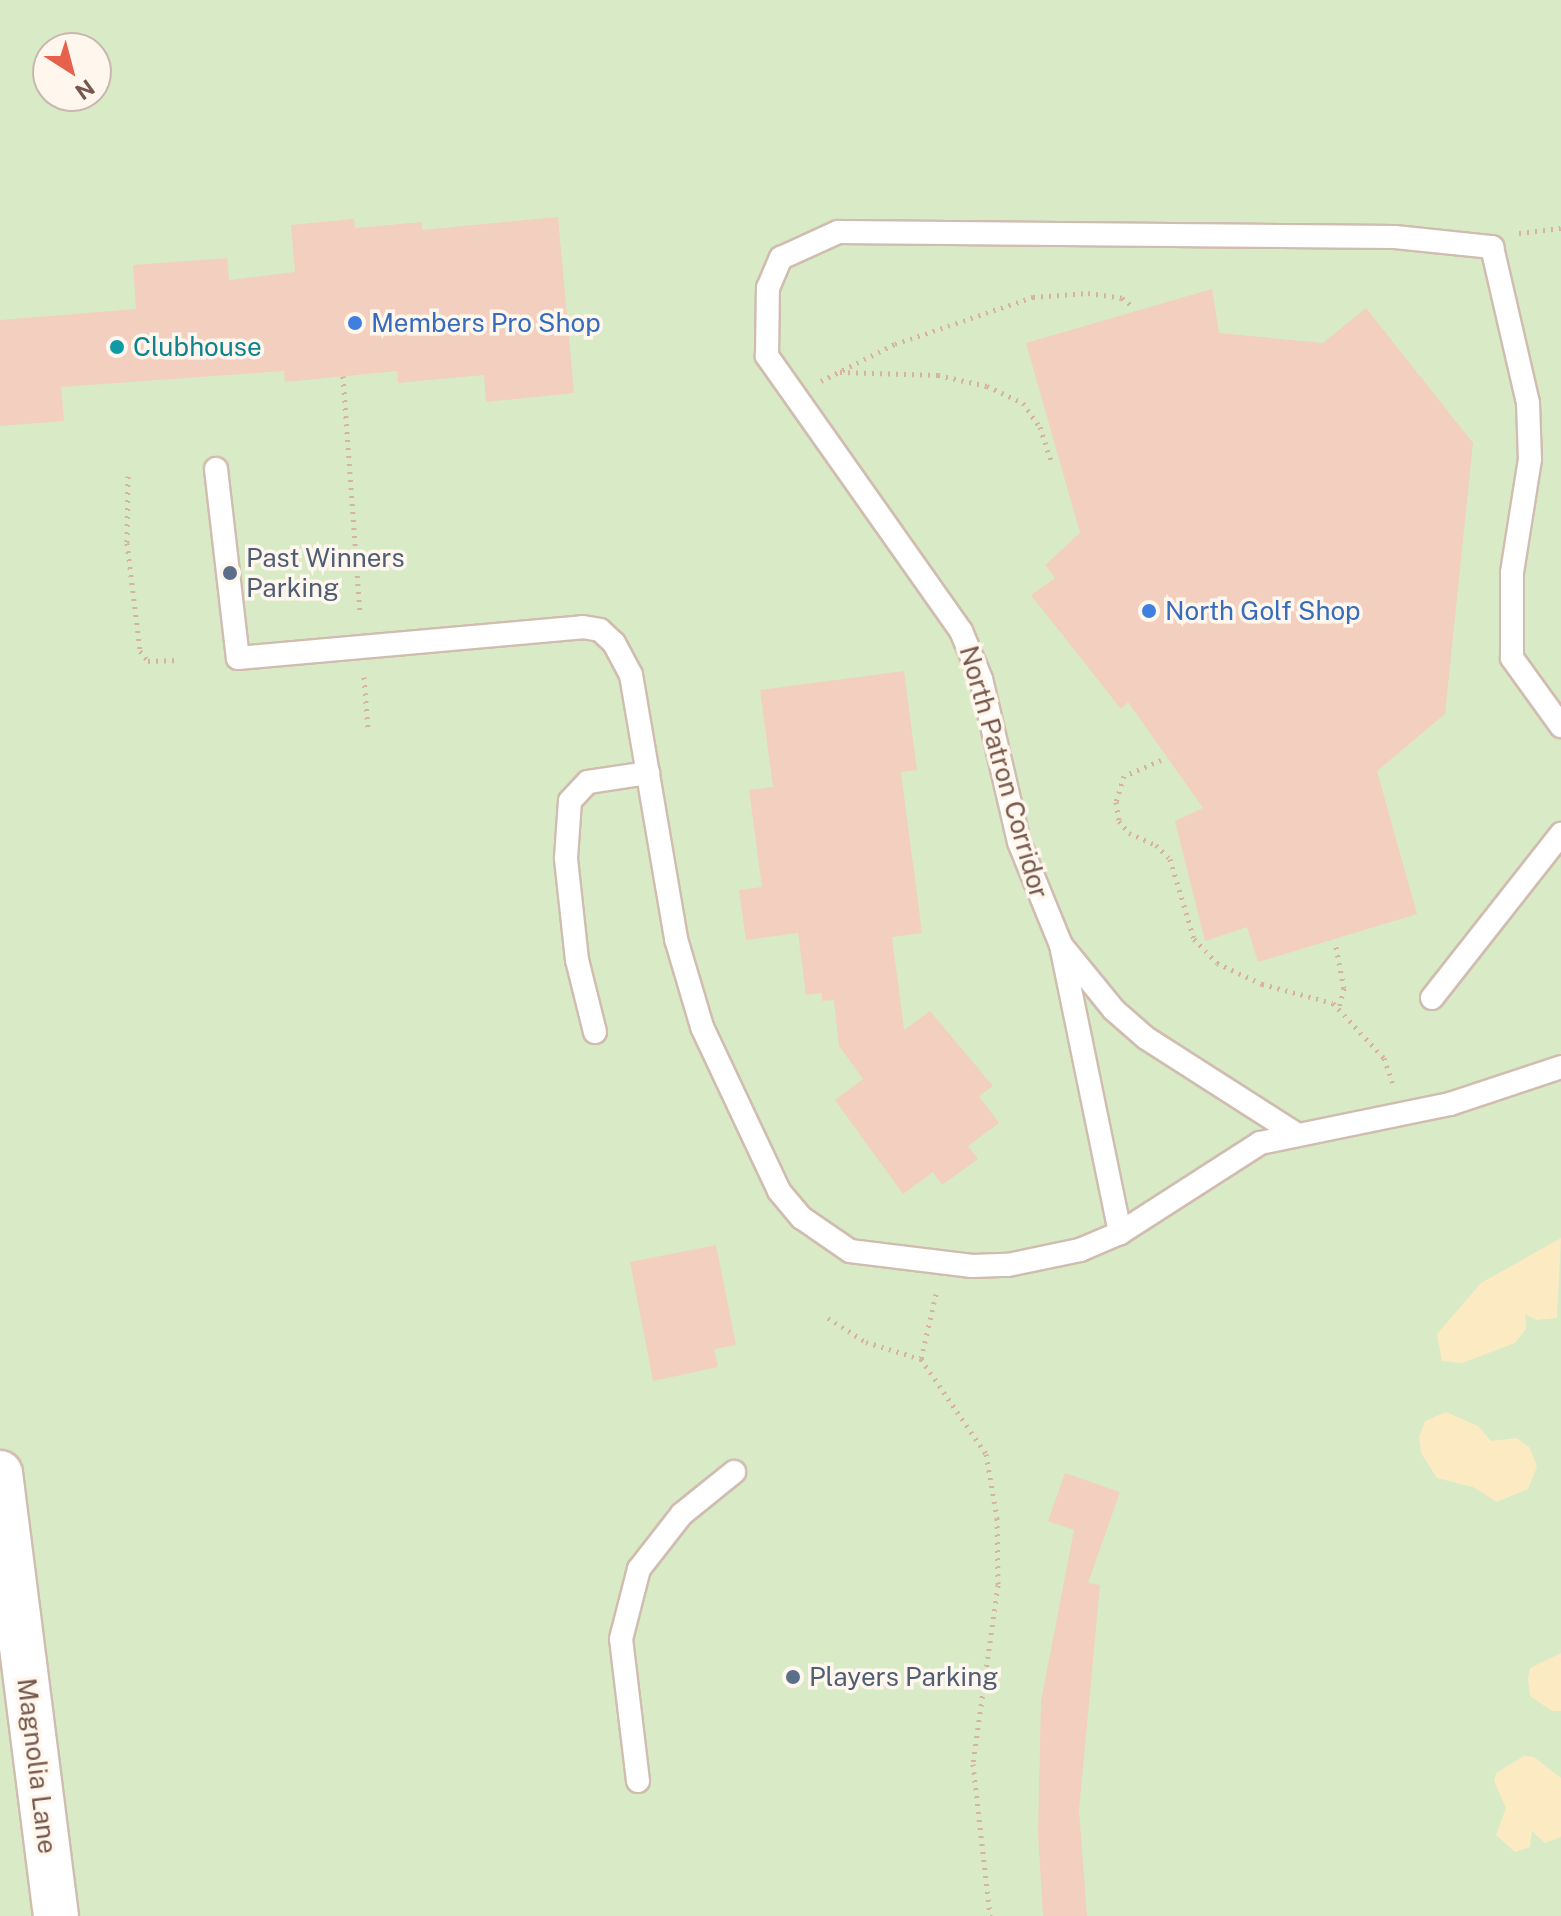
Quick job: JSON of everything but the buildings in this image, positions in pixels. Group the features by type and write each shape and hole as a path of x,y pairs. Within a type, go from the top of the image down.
{"street":[{"name":"Magnolia Lane","path":"0,1473 56,1916"}],"lane":[{"name":"North Patron Corridor","path":"1293,1132 1146,1038 1114,1010 1061,945 1019,842 981,679 961,631 791,395 767,356 768,288 781,258 838,232 1389,237 1492,247"},
{"path":"1492,247 1528,403 1530,459 1512,573 1512,658 1561,726"},
{"path":"216,469 238,658 477,634 600,630 614,643 631,675 688,986 719,1069 779,1191 802,1218 850,1251 943,1265 1034,1260 1080,1250 1120,1233 1228,1159 1293,1132 1450,1104 1561,1067"},
{"path":"595,1032 577,960 568,872 570,801 588,782 648,773"},
{"path":"1432,998 1561,834"},
{"path":"1061,945 1120,1233"},
{"path":"638,1781 621,1639 639,1569 682,1514 734,1472"}],"path":[{"path":"1492,247 1512,235 1548,226 1561,228"},
{"path":"791,395 895,344 1033,297 1088,293 1122,298 1132,306"},
{"path":"839,372 938,375 987,386 1023,403 1040,427 1052,464"},
{"path":"343,376 360,621"},
{"path":"128,476 127,543 138,643 148,661 179,660"},
{"path":"363,667 368,728"},
{"path":"1161,760 1124,776 1116,802 1119,821 1129,833 1156,845 1170,859 1194,939 1217,963 1262,984 1309,993 1339,1009 1384,1058 1399,1113"},
{"path":"1336,947 1344,988 1339,1009"},
{"path":"921,1359 943,1265"},
{"path":"828,1318 866,1342 921,1359 986,1454 997,1518 998,1585 973,1764 990,1916"}],"green space":[{"path":"0,0 1561,0 1561,1916 0,1916"}],"sand":[{"path":"1561,1238 1557,1318 1536,1320 1525,1314 1526,1329 1515,1343 1462,1363 1442,1361 1437,1334 1481,1283"},
{"path":"1446,1412 1478,1426 1491,1441 1517,1438 1530,1448 1537,1467 1528,1489 1497,1502 1473,1487 1437,1478 1421,1453 1419,1437 1425,1421"},
{"path":"1561,1653 1561,1711 1552,1711 1530,1696 1528,1678 1530,1668"},
{"path":"1524,1756 1534,1757 1561,1778 1561,1837 1545,1843 1532,1831 1530,1847 1515,1852 1496,1835 1506,1808 1494,1781 1496,1773"}],"place":[{"name":"Members Pro Shop","path":"355,323"},
{"name":"Clubhouse","path":"117,347"},
{"name":"Past Winners Parking","path":"230,573"},
{"name":"North Golf Shop","path":"1149,611"},
{"name":"Players Parking","path":"793,1677"}]}
